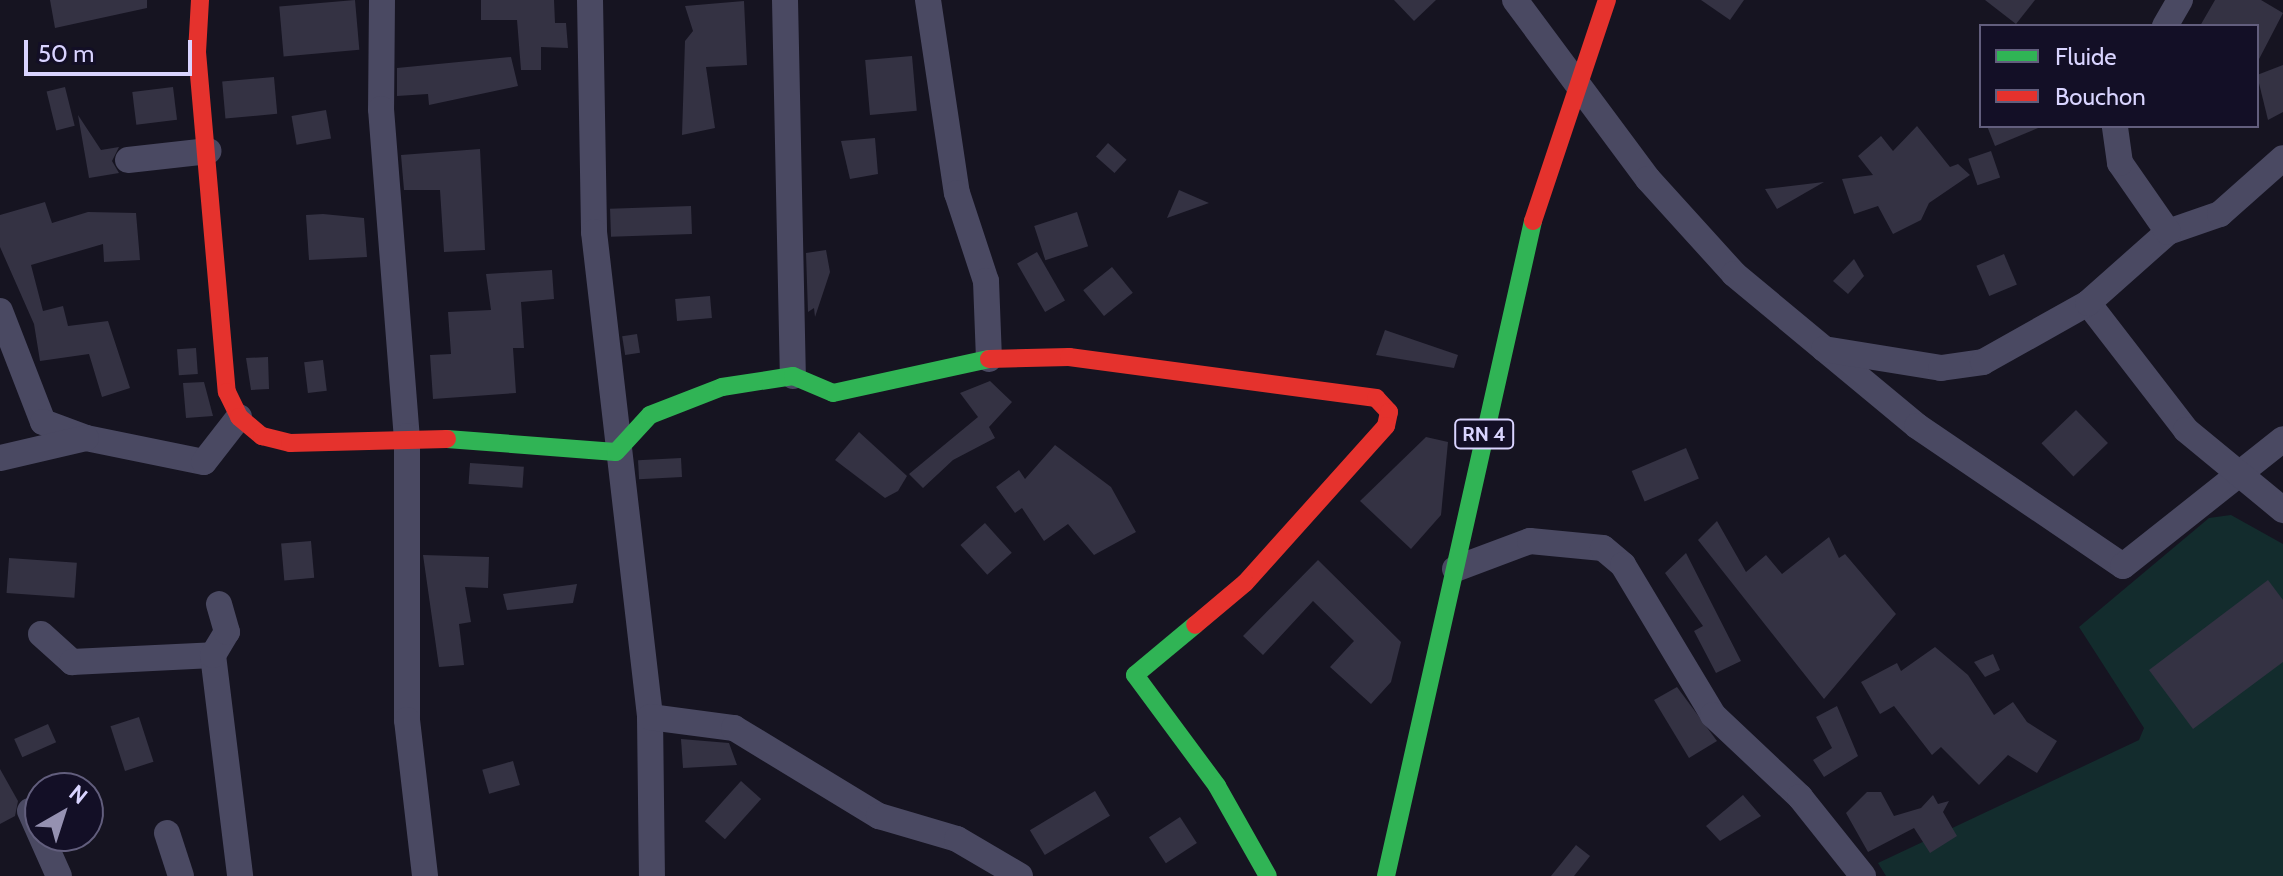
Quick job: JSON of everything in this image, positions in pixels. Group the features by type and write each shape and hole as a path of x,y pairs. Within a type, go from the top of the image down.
{"street":[{"path":"200,0 227,392 239,417 262,436 290,443 407,436 616,452"},
{"path":"382,0 381,109 407,436 407,720 425,876"},
{"path":"590,0 594,232 616,452 650,717 652,876"},
{"path":"785,0 793,376"},
{"path":"928,0 957,193 986,281 989,359"},
{"path":"1515,0 1576,74 1648,179 1734,274 1917,426 2123,566 2240,478 2283,439"},
{"name":"RN 4","path":"1386,876 1535,212 1576,74 1607,0"},
{"path":"2166,24 2180,0"},
{"path":"2115,128 2120,163 2168,232"},
{"path":"128,160 208,151"},
{"path":"1824,349 1941,368 1983,362 2088,303 2168,232 2220,214 2283,158"},
{"path":"2088,303 2186,430 2240,478 2283,510"},
{"path":"0,311 43,422 86,438 204,462 239,417"},
{"path":"616,452 650,415 722,387 793,376 833,393 989,359 1069,357 1194,379 1280,381 1376,398 1389,412 1386,426 1245,583 1135,675 1217,786 1268,876"},
{"path":"0,458 86,438"},
{"path":"1455,569 1530,541 1603,548 1623,565 1713,715 1800,797 1863,876"},
{"path":"219,604 227,632 213,655 240,876"},
{"path":"41,634 72,662 213,655"},
{"path":"650,717 734,728 879,816 957,839 1020,876"},
{"path":"167,833 181,876"},
{"path":"48,852 59,876"}],"green space":[{"path":"2231,515 2283,544 2283,876 1886,876 1878,863 2139,740 2144,728 2079,627 2209,518"}],"building":[{"path":"50,0 147,0 147,8 55,28"},
{"path":"355,0 359,50 284,56 279,7"},
{"path":"481,0 554,0 555,23 566,23 568,48 541,47 541,70 521,70 517,20 481,20"},
{"path":"1394,0 1436,0 1414,21"},
{"path":"1701,0 1744,0 1730,20"},
{"path":"1985,0 2035,0 2016,24"},
{"path":"2215,0 2261,0 2283,13 2259,59 2259,24 2201,24"},
{"path":"744,1 747,65 706,67 715,128 682,135 685,41 693,31 685,6"},
{"path":"912,56 917,111 870,115 865,60"},
{"path":"511,57 518,86 429,105 428,94 397,96 397,68"},
{"path":"2283,65 2283,112 2268,120 2259,83 2259,74"},
{"path":"274,77 277,114 225,118 222,82"},
{"path":"65,87 75,126 56,130 47,92"},
{"path":"173,87 177,120 136,125 132,92"},
{"path":"326,110 331,139 297,145 292,116"},
{"path":"78,115 101,150 119,147 112,161 119,173 89,178"},
{"path":"1917,126 1950,167 1958,164 1970,175 1929,203 1921,220 1893,234 1878,206 1854,214 1842,179 1873,175 1858,156 1881,136 1893,151"},
{"path":"1988,128 2038,128 1995,146"},
{"path":"875,138 878,174 850,179 841,141"},
{"path":"1108,143 1127,160 1115,173 1096,156"},
{"path":"480,149 485,250 444,252 440,190 404,190 401,155"},
{"path":"1991,151 2000,177 1977,185 1968,159"},
{"path":"1824,182 1777,209 1765,189"},
{"path":"1179,190 1209,203 1167,218"},
{"path":"45,202 52,223 88,212 136,213 140,260 104,262 103,244 31,265 43,311 63,306 68,326 108,321 130,388 102,397 89,354 40,361 34,324 0,247 0,215"},
{"path":"691,206 692,234 611,237 610,209"},
{"path":"1077,212 1088,246 1045,260 1034,226"},
{"path":"306,215 364,218 367,257 309,260"},
{"path":"826,250 830,272 815,317 814,308 808,312 806,253"},
{"path":"1037,252 1065,300 1045,312 1017,264"},
{"path":"2004,254 2017,284 1989,296 1976,266"},
{"path":"1854,259 1864,276 1848,294 1833,281"},
{"path":"1112,267 1133,293 1104,316 1083,290"},
{"path":"552,270 554,299 521,302 524,348 513,348 516,393 433,399 430,355 451,354 448,312 491,310 486,274"},
{"path":"710,296 712,318 677,321 675,299"},
{"path":"1385,330 1458,355 1454,368 1376,355"},
{"path":"637,334 640,353 625,355 622,336"},
{"path":"196,348 198,374 179,375 177,349"},
{"path":"268,357 269,389 251,390 246,358"},
{"path":"323,360 327,391 308,393 304,362"},
{"path":"990,381 1012,402 989,427 995,438 953,460 923,488 909,474 978,417 960,393"},
{"path":"204,382 213,416 186,418 183,383"},
{"path":"2076,410 2108,443 2073,476 2041,443"},
{"path":"859,432 907,476 898,491 885,498 835,460"},
{"path":"1426,437 1448,442 1441,515 1411,549 1360,501"},
{"path":"1055,445 1111,487 1136,532 1094,555 1068,524 1044,541 1022,508 1015,513 996,487 1019,470 1025,479"},
{"path":"1686,448 1699,478 1645,501 1632,471"},
{"path":"681,458 682,477 639,479 638,460"},
{"path":"470,463 524,467 522,488 469,484"},
{"path":"1717,521 1746,572 1766,555 1782,574 1829,537 1839,558 1845,554 1896,614 1824,699 1698,540"},
{"path":"985,523 1012,553 987,575 960,545"},
{"path":"311,541 314,578 284,580 281,544"},
{"path":"1686,553 1741,661 1716,673 1694,631 1703,626 1665,573"},
{"path":"423,555 489,557 488,588 465,587 471,622 459,624 464,665 439,667"},
{"path":"9,558 77,563 74,598 7,593"},
{"path":"1318,560 1401,642 1391,682 1371,704 1330,667 1354,641 1313,601 1263,655 1243,636"},
{"path":"2268,580 2283,600 2283,662 2193,729 2149,670"},
{"path":"577,584 573,603 507,610 503,594"},
{"path":"1935,647 1968,675 1994,715 2013,702 2027,722 2057,741 2037,773 2008,755 1979,785 1941,747 1932,755 1894,706 1880,714 1861,682 1897,663 1901,671"},
{"path":"1993,654 2000,670 1985,677 1974,662"},
{"path":"1677,687 1717,741 1689,758 1654,700"},
{"path":"1837,706 1858,756 1824,777 1813,760 1832,748 1816,717"},
{"path":"139,717 154,762 125,771 110,726"},
{"path":"48,724 56,742 22,757 14,739"},
{"path":"681,739 729,743 737,765 683,768"},
{"path":"513,761 520,785 489,794 482,770"},
{"path":"0,769 18,801 15,816 0,824"},
{"path":"741,781 761,799 725,839 705,821"},
{"path":"1095,791 1110,816 1045,855 1030,830"},
{"path":"1867,792 1881,792 1894,816 1921,808 1933,795 1938,804 1949,801 1943,812 1957,836 1930,853 1914,828 1868,852 1846,813"},
{"path":"1743,795 1761,816 1720,841 1706,826"},
{"path":"1180,817 1197,843 1166,863 1149,837"},
{"path":"1576,845 1590,856 1574,876 1551,876"}],"traffic: fast":[{"path":"1386,876 1533,221"},
{"path":"447,439 616,452 650,415 722,387 793,376 833,393 989,359"},
{"path":"1195,625 1135,675 1217,786 1268,876"}],"traffic: jam":[{"path":"200,0 197,52 227,392 239,417 262,436 290,443 447,439"},
{"path":"1533,221 1607,0"},
{"path":"989,359 1069,357 1376,398 1389,412 1386,426 1245,583 1195,625"}]}
